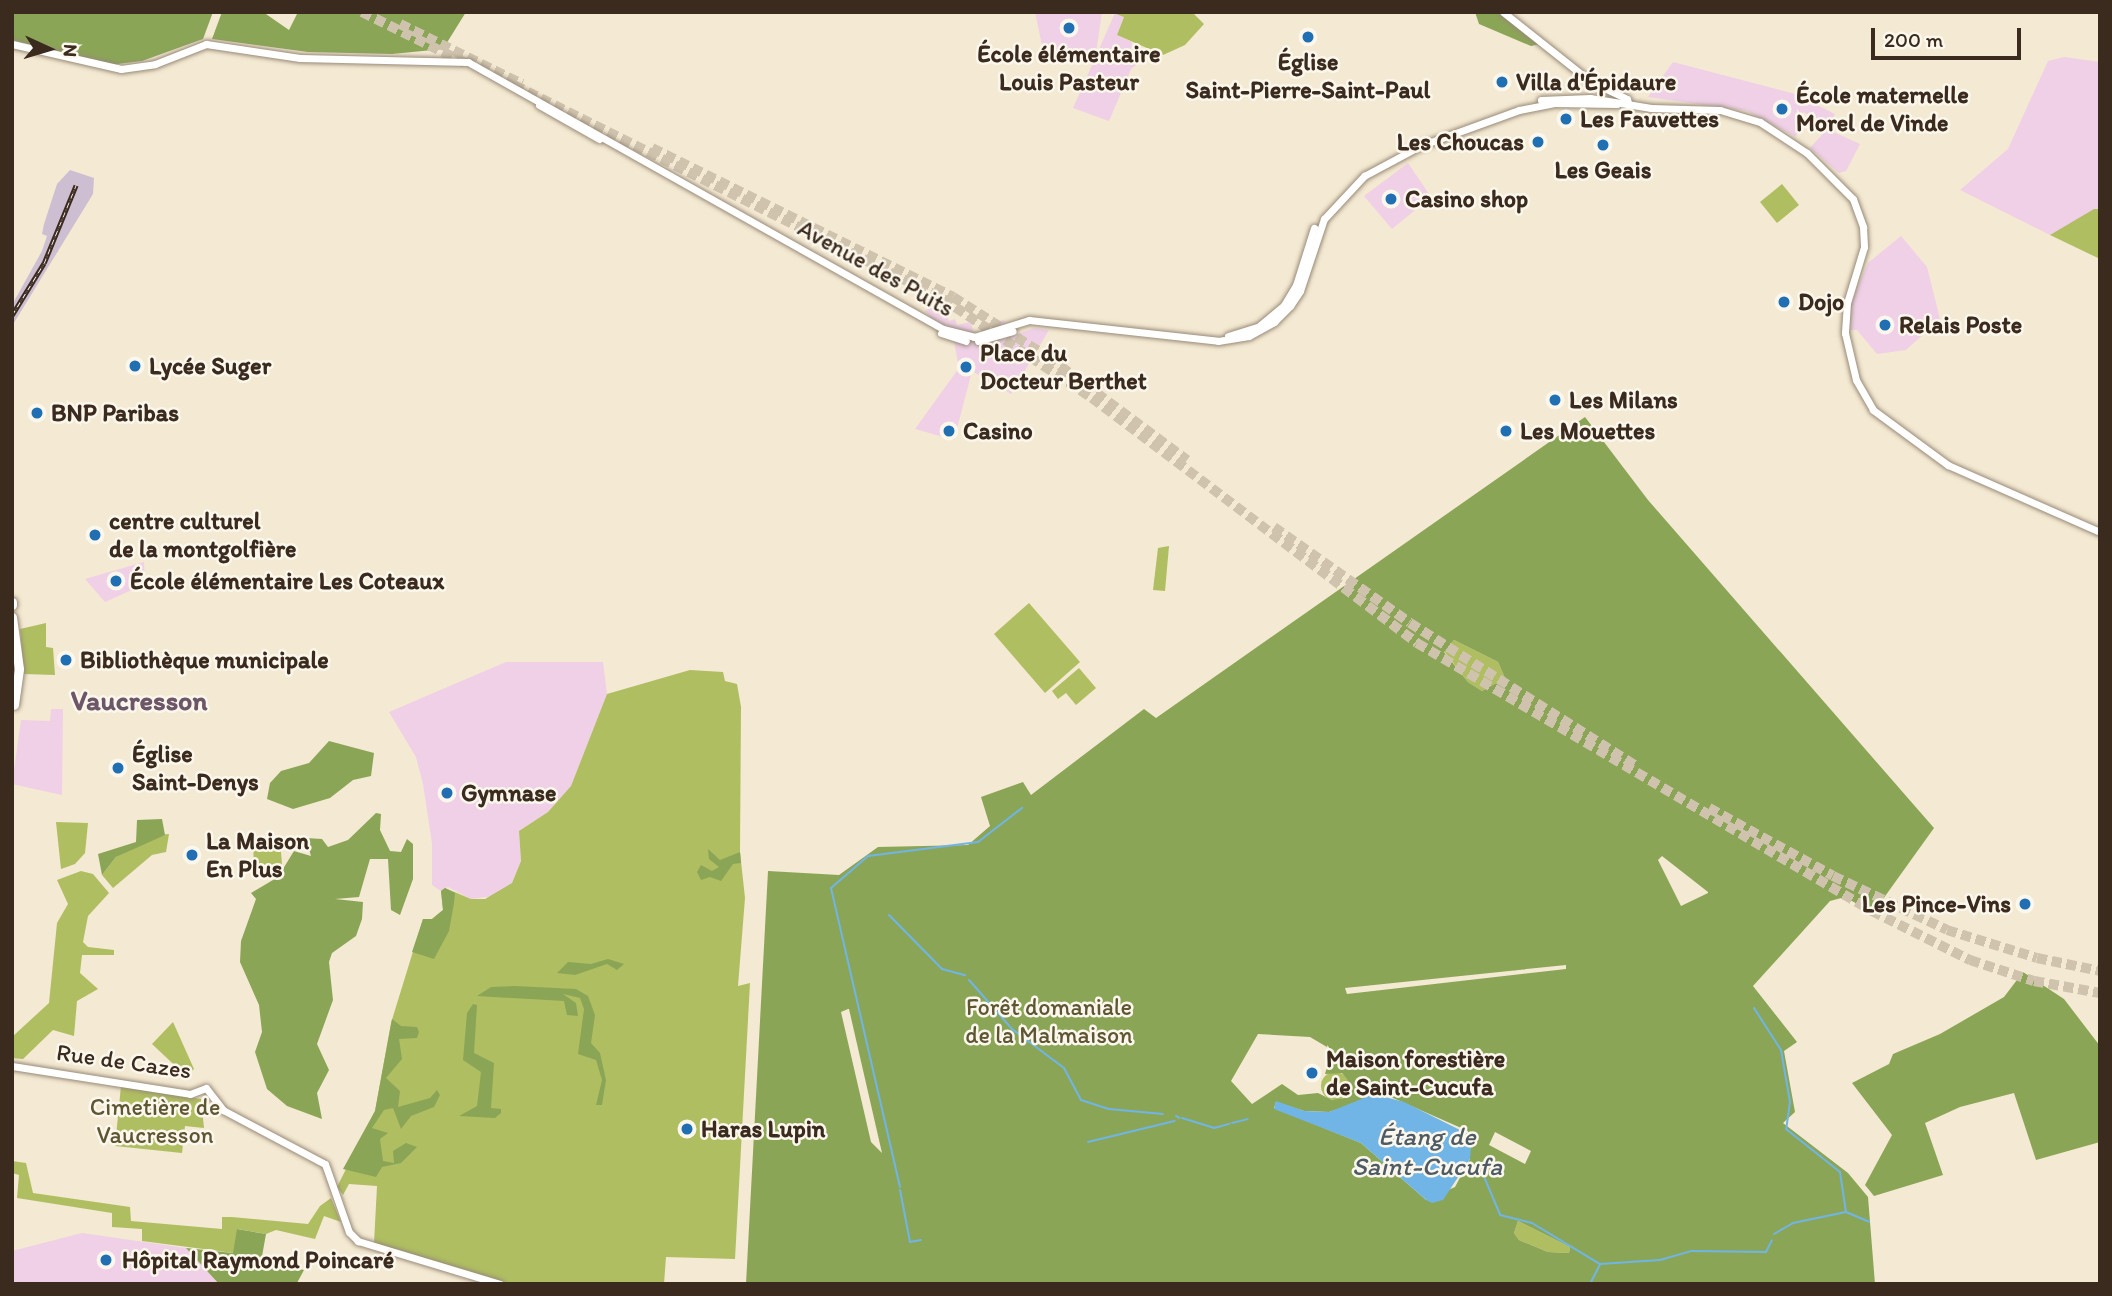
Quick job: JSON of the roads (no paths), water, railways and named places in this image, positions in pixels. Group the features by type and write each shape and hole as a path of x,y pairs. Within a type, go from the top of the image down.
{"main road":[{"path":"12,617 19,669 12,717"},
{"path":"12,669 14,705"}],"street":[{"path":"1503,12 1590,81 1627,99 1629,106"},
{"name":"Avenue des Puits","path":"12,44 121,69 155,64 206,44 311,59 455,61 498,76 955,340 972,342 992,340 1024,324 1059,324 1214,338 1258,327 1280,310 1296,285 1310,238 1327,206 1345,187 1388,158 1471,122 1537,101 1575,98 1629,106 1712,109 1747,118 1793,142 1831,174 1853,199 1863,227 1864,247 1847,303 1845,333 1856,380 1873,410 1948,465 2100,532"},
{"name":"Rue de Cazes","path":"12,1064 190,1094 206,1088 223,1110 325,1164 352,1237 420,1262 500,1284"}],"water":[{"name":"Étang de Saint-Cucufa","path":"1374,1094 1404,1102 1472,1136 1470,1159 1443,1200 1432,1203 1426,1200 1361,1143 1274,1109 1276,1101 1304,1111 1329,1112"}],"waterway":[{"path":"900,1187 831,888 868,856 978,842 1022,808"},
{"path":"889,915 942,969 965,975"},
{"path":"969,980 1012,1029 1064,1068 1081,1100 1109,1109 1163,1114"},
{"path":"1754,1008 1781,1050 1790,1102 1786,1129 1840,1172 1846,1212"},
{"path":"1176,1116 1180,1118"},
{"path":"1182,1118 1214,1128 1229,1124"},
{"path":"1232,1123 1248,1119"},
{"path":"1088,1142 1174,1121"},
{"path":"1485,1179 1500,1215 1532,1223 1600,1264 1660,1260 1692,1251 1766,1252 1772,1240"},
{"path":"900,1190 910,1242 921,1240"},
{"path":"1774,1234 1793,1223 1846,1212 1869,1222"},
{"path":"1590,1284 1600,1264"}],"tunnel":[{"path":"362,12 465,63"},
{"path":"400,24 522,84"},
{"path":"514,85 943,299 1092,398 1417,643 1872,911 1970,960 2034,981 2100,993"},
{"path":"652,148 953,297 1048,357 1187,460"},
{"path":"1274,527 1410,623 1635,765"},
{"path":"1709,808 1833,876 1947,930 2037,958 2100,971"}],"railway":[{"path":"12,315 44,263 76,185"}],"place":[{"name":"École élémentaire Louis Pasteur","path":"1069,28"},
{"name":"Église Saint-Pierre-Saint-Paul","path":"1308,37"},
{"name":"Villa d'Épidaure","path":"1502,82"},
{"name":"École maternelle Morel de Vinde","path":"1782,109"},
{"name":"Les Fauvettes","path":"1566,119"},
{"name":"Les Choucas","path":"1538,142"},
{"name":"Les Geais","path":"1603,145"},
{"name":"Casino shop","path":"1391,199"},
{"name":"Dojo","path":"1784,302"},
{"name":"Relais Poste","path":"1885,325"},
{"name":"Lycée Suger","path":"135,366"},
{"name":"Place du Docteur Berthet","path":"966,367"},
{"name":"Les Milans","path":"1555,400"},
{"name":"BNP Paribas","path":"37,413"},
{"name":"Casino","path":"949,431"},
{"name":"Les Mouettes","path":"1506,431"},
{"name":"centre culturel de la montgolfière","path":"95,535"},
{"name":"École élémentaire Les Coteaux","path":"116,581"},
{"name":"Bibliothèque municipale","path":"66,660"},
{"name":"Église Saint-Denys","path":"118,768"},
{"name":"Gymnase","path":"447,793"},
{"name":"La Maison En Plus","path":"192,855"},
{"name":"Les Pince-Vins","path":"2025,904"},
{"name":"Maison forestière de Saint-Cucufa","path":"1312,1073"},
{"name":"Haras Lupin","path":"687,1129"},
{"name":"Hôpital Raymond Poincaré","path":"106,1260"}],"district":[{"name":"Vaucresson","path":"139,700"}],"park label":[{"name":"Forêt domaniale de la Malmaison","path":"1049,1021"},
{"name":"Cimetière de Vaucresson","path":"155,1121"}]}
